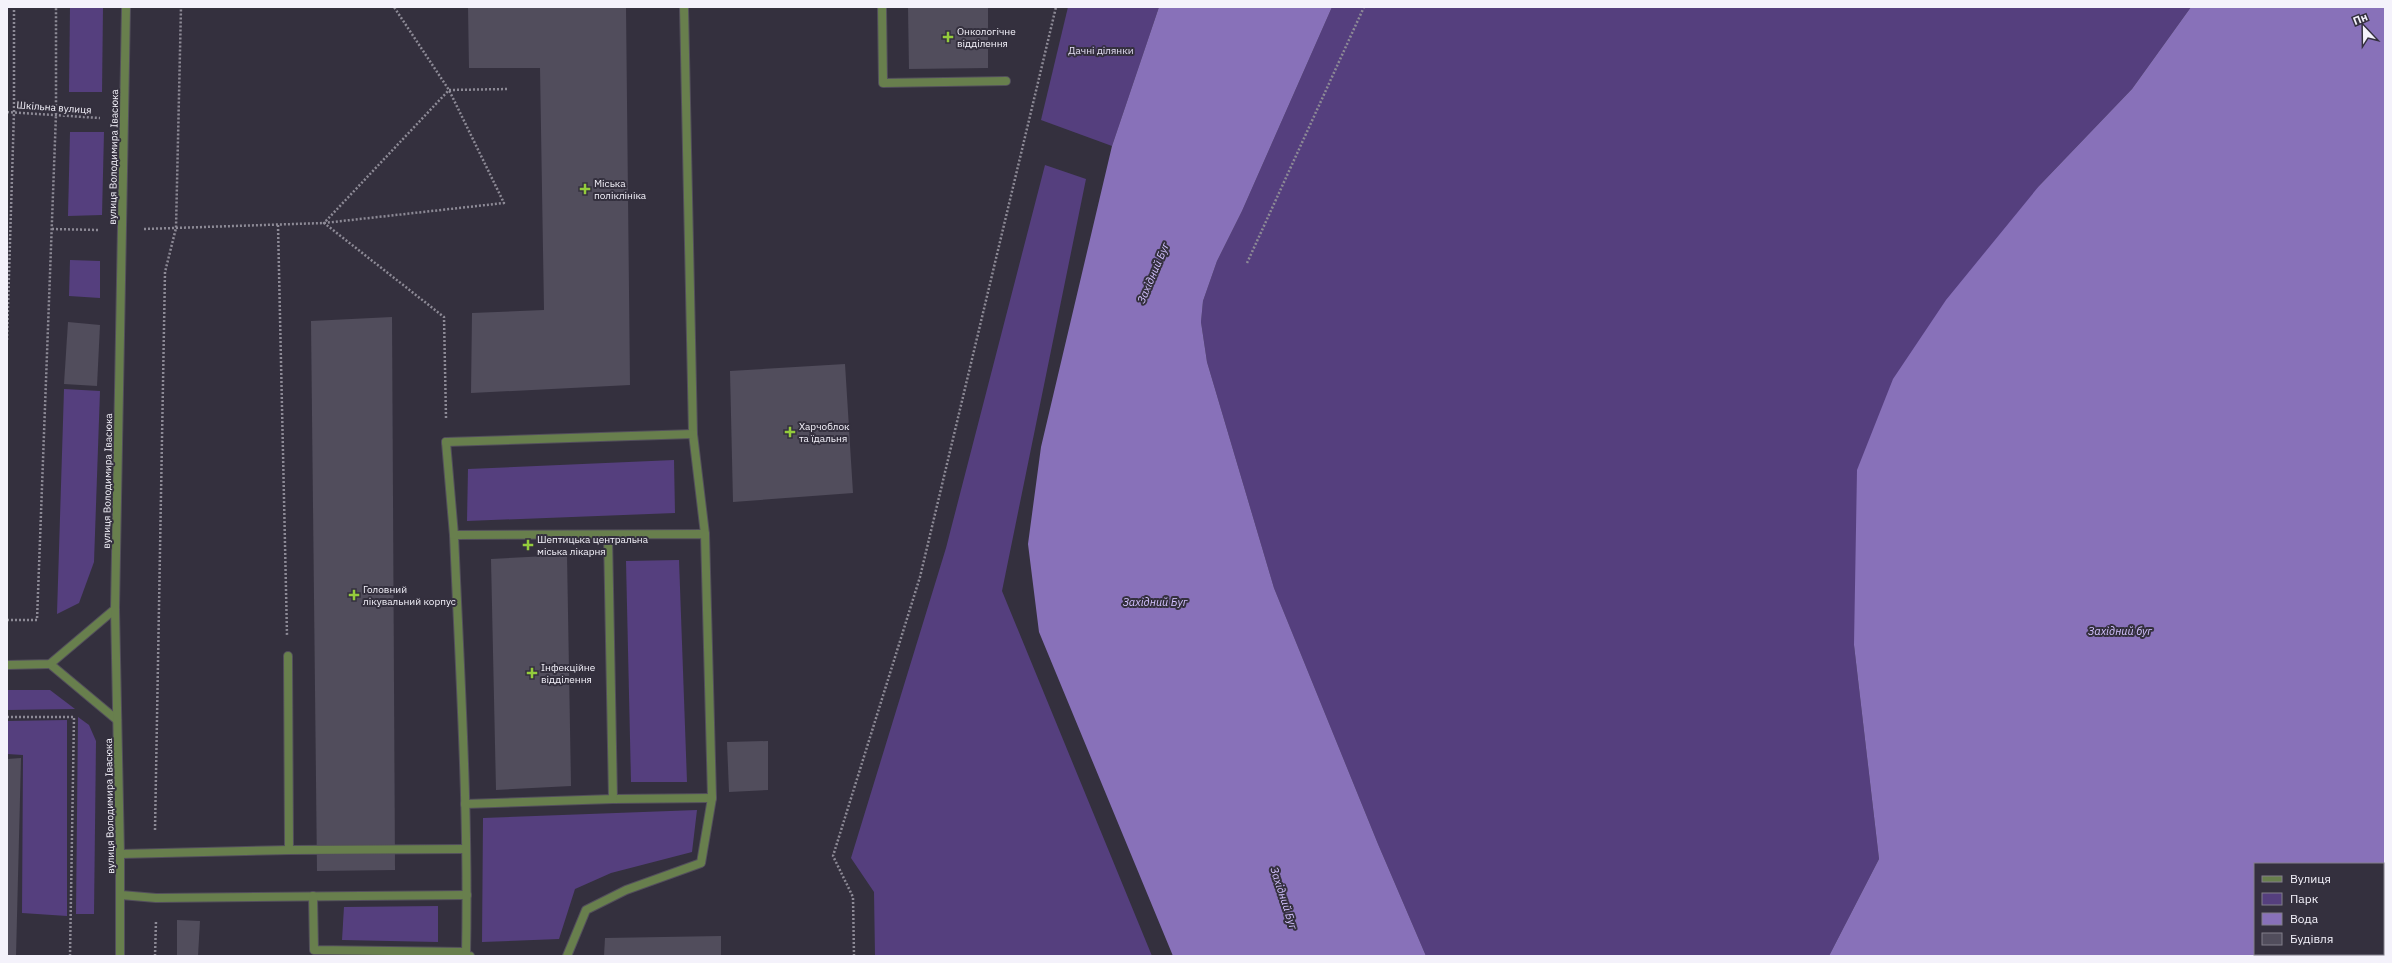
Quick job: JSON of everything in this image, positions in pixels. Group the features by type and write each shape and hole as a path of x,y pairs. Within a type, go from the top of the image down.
{"street":[{"name":"вулиця Володимира Івасюка","path":"120,956 121,895 115,609 126,7"},
{"path":"567,956 586,910 626,890 700,863 712,798 705,534 693,434 684,7"},
{"path":"882,7 883,83 1006,81"},
{"path":"313,896 314,950 468,954 465,804 454,535 446,442 693,434"},
{"path":"454,535 608,536 705,534"},
{"path":"608,536 613,799"},
{"path":"50,664 115,609"},
{"path":"288,656 289,850"},
{"path":"7,664 50,664 117,720"},
{"path":"465,804 613,799 712,798"},
{"path":"120,854 155,855 289,850 466,849"},
{"path":"121,895 156,898 468,895"}],"path":[{"path":"7,340 14,112 14,7"},
{"path":"7,620 37,620 56,114 56,7"},
{"path":"155,855 165,272 176,228 181,7"},
{"path":"52,229 121,230 324,223 504,203 448,90 394,7"},
{"path":"854,956 852,897 833,856 920,576 1056,7"},
{"path":"1247,263 1364,7"},
{"path":"324,223 448,90 509,89"},
{"name":"Шкільна вулиця","path":"7,112 56,114 123,121"},
{"path":"324,223 444,317 446,442"},
{"path":"278,225 288,656"},
{"path":"7,717 74,716 70,956"},
{"path":"155,956 156,898"}],"green space":[{"path":"70,7 103,7 102,92 69,92"},
{"name":"Дачні ділянки","path":"1068,7 1159,7 1112,146 1041,120"},
{"path":"1332,7 2191,7 2132,89 2039,186 1854,645 1879,859 1829,956 1426,956 1378,844 1274,588 1207,362 1201,322 1203,301 1217,261 1242,211"},
{"path":"70,132 104,132 102,215 68,216"},
{"path":"1045,165 1086,179 1002,591 1152,956 875,956 874,892 851,858 946,548"},
{"path":"70,260 100,261 100,298 69,296"},
{"path":"64,389 100,391 94,562 79,603 57,614"},
{"path":"674,460 675,513 467,521 468,469"},
{"path":"679,560 687,782 631,782 626,561"},
{"path":"7,690 50,690 75,709 7,710"},
{"path":"78,717 89,725 96,741 94,914 76,914"},
{"path":"67,720 67,916 22,913 23,755 7,754 7,721"},
{"path":"697,810 692,852 611,873 575,889 559,939 482,942 483,818"},
{"path":"438,906 438,942 342,940 344,907"}],"water":[{"name":"Західний Буг","path":"1159,7 1332,7 1242,211 1217,261 1203,301 1201,322 1207,362 1274,588 1378,844 1426,956 1173,956 1039,632 1028,544 1041,447 1112,146"},
{"name":"Західний буг","path":"2191,7 2385,7 2385,956 1829,956 1879,859 1854,645 1857,470 1893,379 1946,300 2039,186 2132,89"}],"building":[{"name":"Міська поліклініка","path":"468,7 626,7 630,385 471,393 472,313 544,310 540,68 469,68"},
{"name":"Онкологічне відділення","path":"908,7 988,7 988,68 909,69"},
{"name":"Головний лікувальний корпус","path":"392,317 395,870 317,871 311,321"},
{"path":"68,322 100,325 97,386 64,384"},
{"name":"Харчоблок та їдальня","path":"845,364 853,493 733,502 730,371"},
{"name":"Інфекційне відділення","path":"567,555 571,786 496,790 491,559"},
{"path":"768,741 768,790 729,792 727,742"},
{"path":"21,758 16,956 7,956 7,759"},
{"path":"177,920 200,921 198,956 177,955"},
{"path":"721,936 721,956 604,956 605,938"}],"place":[{"name":"Онкологічне відділення","path":"948,37"},
{"name":"Міська поліклініка","path":"585,189"},
{"name":"Харчоблок та їдальня","path":"790,432"},
{"name":"Шептицька центральна міська лікарня","path":"528,545"},
{"name":"Головний лікувальний корпус","path":"354,595"},
{"name":"Інфекційне відділення","path":"532,673"}]}
